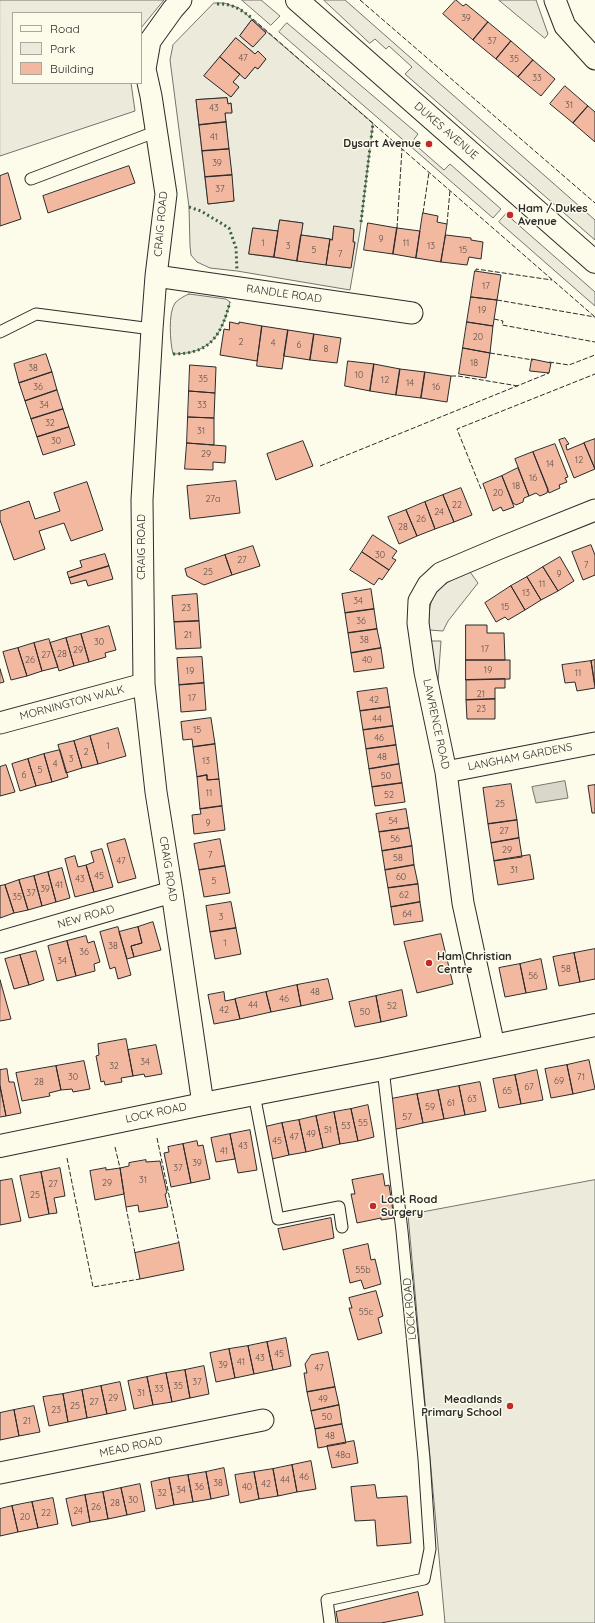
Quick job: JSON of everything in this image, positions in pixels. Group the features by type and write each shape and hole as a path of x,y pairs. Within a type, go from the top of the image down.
{"street":[{"name":"CRAIG ROAD","path":"181,0 150,41 145,69 151,96 155,132 166,194 156,276 152,329 142,500 141,570 144,684 156,792 203,1104"},
{"name":"DUKES AVENUE","path":"297,0 595,262"},
{"path":"555,0 565,26 595,59"},
{"name":"RANDLE ROAD","path":"156,276 412,313"},
{"name":"LAWRENCE ROAD","path":"494,1046 464,903 446,772 425,672 418,623 419,601 428,585 442,573 595,510"},
{"name":"MORNINGTON WALK","path":"0,723 144,684"},
{"name":"LANGHAM GARDENS","path":"446,772 595,743"},
{"name":"NEW ROAD","path":"0,942 172,892"},
{"name":"LOCK ROAD","path":"0,1146 595,1025"},
{"name":"MEAD ROAD","path":"0,1473 262,1420"}],"lane":[{"path":"31,179 155,132"},
{"path":"0,332 36,314 152,329"},
{"name":"LOCK ROAD","path":"330,1623 327,1600 424,1579 430,1549 424,1459 402,1232 383,1069"},
{"path":"254,1094 278,1219 340,1207 342,1227"}],"green space":[{"path":"0,0 164,0 142,27 142,12 12,12 12,84 131,84 135,111 0,156"},
{"path":"242,0 261,0 280,16 271,25"},
{"path":"324,0 345,0 595,220 595,240 405,74 412,67 389,46 386,49 375,39 370,43"},
{"path":"499,0 536,0 548,34 545,38"},
{"path":"214,3 224,3 239,8 373,123 360,231 350,290 237,271 210,268 197,262 191,255 189,207 170,60 173,45","holes":["252,20 266,32 253,47 240,36","236,38 255,54 258,51 266,59 258,69 255,67 245,79 240,74 233,82 239,87 231,97 205,76","227,98 228,104 231,103 232,112 225,113 234,201 208,204 196,100","280,220 303,223 301,235 332,240 334,227 354,230 353,242 355,243 350,268 249,254 253,228 278,231"]},
{"path":"287,23 418,134 412,142 444,170 450,164 501,209 493,218 279,32"},
{"path":"506,214 595,292 595,306 499,222"},
{"path":"189,294 226,299 230,302 227,314 218,333 205,346 196,351 173,354 170,328 171,314 175,303"},
{"path":"470,572 478,583 448,621 443,631 429,630 430,607 436,592 449,581"},
{"path":"431,641 441,641 438,682"},
{"name":"Meadlands Primary School","path":"595,1180 595,1623 445,1623 408,1215"}],"shaded area":[{"path":"565,781 568,798 536,803 532,787"}],"building":[{"path":"456,0 463,6 466,4 488,22 473,40 443,14"},
{"path":"252,20 266,33 253,47 240,36"},
{"path":"488,22 511,41 496,59 473,40"},
{"path":"236,38 255,54 258,51 266,59 258,69 255,67 245,79 220,57"},
{"path":"511,41 533,60 518,77 496,59"},
{"path":"220,57 240,74 233,82 239,87 231,97 204,76"},
{"path":"533,60 555,79 541,96 518,77"},
{"path":"565,86 588,106 573,123 550,104"},
{"path":"227,98 228,104 231,103 232,113 225,113 226,122 199,125 196,100"},
{"path":"588,106 595,112 595,142 573,123"},
{"path":"226,122 229,149 202,151 199,125"},
{"path":"229,149 232,175 205,177 202,151"},
{"path":"129,166 135,183 48,213 43,196"},
{"path":"8,173 21,219 0,226 0,176"},
{"path":"232,175 234,201 208,204 205,177"},
{"path":"423,213 438,216 437,222 447,224 441,262 416,258"},
{"path":"280,220 303,223 297,261 274,257"},
{"path":"368,223 397,228 393,254 364,250"},
{"path":"334,226 354,229 353,242 355,242 351,268 326,265 330,239 332,240"},
{"path":"253,228 278,231 274,257 249,254"},
{"path":"397,228 420,231 416,258 393,254"},
{"path":"301,235 330,239 326,265 297,261"},
{"path":"446,235 471,238 471,240 483,242 481,259 469,257 467,265 441,262"},
{"path":"475,271 501,275 497,300 471,297"},
{"path":"471,297 497,300 493,326 467,322"},
{"path":"230,322 262,326 257,361 220,355 224,329 229,330"},
{"path":"467,322 493,326 490,353 463,348"},
{"path":"262,326 288,330 282,369 257,366"},
{"path":"288,330 314,334 310,360 284,356"},
{"path":"314,334 341,338 337,363 310,360"},
{"path":"463,348 490,353 486,378 459,374"},
{"path":"46,354 52,372 19,383 14,364"},
{"path":"532,359 551,363 549,373 530,371"},
{"path":"348,361 374,364 370,391 345,386"},
{"path":"374,364 400,369 396,395 370,391"},
{"path":"190,365 216,367 215,393 189,391"},
{"path":"400,369 425,372 421,398 396,395"},
{"path":"52,372 57,390 25,401 19,383"},
{"path":"425,372 451,376 447,402 421,398"},
{"path":"57,390 63,409 31,419 25,401"},
{"path":"189,391 215,393 214,418 188,417"},
{"path":"63,409 69,427 37,437 31,419"},
{"path":"188,417 214,418 214,445 187,443"},
{"path":"69,427 75,445 43,455 37,437"},
{"path":"565,438 569,444 566,445 567,450 584,443 595,469 574,478 559,440"},
{"path":"595,439 595,469 584,443"},
{"path":"303,441 313,466 276,480 267,454"},
{"path":"187,443 226,446 225,463 213,462 213,470 185,469"},
{"path":"555,444 568,477 565,478 567,482 559,485 560,488 549,493 533,452"},
{"path":"533,452 548,489 547,493 540,496 536,493 529,496 515,459"},
{"path":"518,468 529,496 524,498 523,502 516,505 513,503 502,476"},
{"path":"502,476 514,507 503,511 501,507 493,511 483,484"},
{"path":"236,481 240,513 190,519 187,486"},
{"path":"87,482 103,530 71,541 64,523 39,531 45,549 14,560 0,520 0,511 29,501 35,519 60,511 54,493"},
{"path":"461,488 472,515 454,522 443,495"},
{"path":"443,495 454,522 435,529 425,502"},
{"path":"425,502 435,529 417,536 406,510"},
{"path":"406,510 417,536 399,544 388,517"},
{"path":"373,535 397,551 392,558 396,560 389,570 362,552"},
{"path":"591,545 595,555 595,575 583,580 572,552"},
{"path":"253,546 260,566 232,575 225,555"},
{"path":"362,552 389,570 382,580 379,578 374,585 350,570"},
{"path":"105,554 109,566 69,578 67,572 82,567 80,561"},
{"path":"225,555 232,575 204,585 187,576 185,569"},
{"path":"560,557 574,581 558,591 543,567"},
{"path":"109,566 113,579 88,586 86,580 71,584 69,578"},
{"path":"543,567 558,591 541,600 527,577"},
{"path":"527,577 541,600 525,610 511,586"},
{"path":"511,586 525,610 508,620 505,617 496,622 485,603"},
{"path":"371,589 374,609 345,613 342,594"},
{"path":"197,594 199,621 174,622 172,596"},
{"path":"374,609 377,629 348,633 345,613"},
{"path":"199,621 201,648 176,649 174,622"},
{"path":"466,625 487,625 487,633 504,633 505,660 466,660"},
{"path":"109,626 116,650 105,653 106,657 89,662 81,634"},
{"path":"377,629 381,648 351,653 348,633"},
{"path":"81,634 89,662 74,666 66,638"},
{"path":"66,638 74,666 59,671 50,643"},
{"path":"49,639 58,667 42,671 34,643"},
{"path":"34,643 42,671 27,676 18,648"},
{"path":"18,648 27,676 11,680 3,652"},
{"path":"381,648 384,668 354,672 351,653"},
{"path":"202,657 204,683 179,685 177,658"},
{"path":"466,660 510,660 510,679 466,680"},
{"path":"595,660 595,685 591,661"},
{"path":"591,661 595,688 577,691 575,682 565,683 562,665"},
{"path":"0,669 4,682 0,683"},
{"path":"505,679 505,688 495,688 495,699 466,700 466,680"},
{"path":"204,683 206,710 181,712 179,685"},
{"path":"387,688 390,707 360,711 357,692"},
{"path":"495,699 495,719 467,719 466,700"},
{"path":"390,707 393,726 363,730 360,711"},
{"path":"211,718 215,744 193,747 192,739 183,740 181,722"},
{"path":"393,726 396,745 366,749 363,730"},
{"path":"118,728 126,756 98,764 90,736"},
{"path":"90,736 98,764 82,768 74,741"},
{"path":"74,741 82,768 66,773 58,745"},
{"path":"215,744 219,779 207,780 207,775 197,777 193,747"},
{"path":"396,745 399,764 369,769 366,749"},
{"path":"60,750 68,777 52,782 44,754"},
{"path":"44,754 52,782 36,786 28,759"},
{"path":"28,759 36,786 20,791 12,764"},
{"path":"399,764 402,783 372,787 369,769"},
{"path":"6,765 15,792 0,796 0,767"},
{"path":"207,775 207,780 219,779 222,806 200,809 197,777"},
{"path":"402,783 405,802 375,806 372,787"},
{"path":"511,784 517,820 488,824 483,788"},
{"path":"595,785 595,813 592,813 588,786"},
{"path":"222,806 225,830 194,834 192,815 201,814 200,809"},
{"path":"406,809 409,828 379,832 376,814"},
{"path":"517,820 519,838 491,843 488,824"},
{"path":"409,828 412,846 382,851 379,832"},
{"path":"519,838 522,857 494,861 491,843"},
{"path":"125,839 136,878 118,883 107,844"},
{"path":"220,839 225,866 199,870 194,844"},
{"path":"412,846 414,865 385,870 382,851"},
{"path":"102,849 113,887 94,892 86,865 94,862 91,852"},
{"path":"530,855 534,879 498,885 494,861"},
{"path":"75,856 78,867 86,865 94,892 75,897 65,859"},
{"path":"414,865 418,884 388,888 385,870"},
{"path":"225,866 230,893 204,897 199,870"},
{"path":"62,868 70,898 56,902 48,872"},
{"path":"48,872 56,902 42,906 34,876"},
{"path":"34,876 42,906 28,910 19,880"},
{"path":"19,880 28,910 14,913 5,885"},
{"path":"418,884 420,902 391,907 388,888"},
{"path":"5,885 14,913 0,918 0,886"},
{"path":"231,902 236,928 210,932 206,906"},
{"path":"420,902 423,921 394,925 391,907"},
{"path":"153,922 161,950 134,957 131,946 142,943 138,927"},
{"path":"118,927 131,975 118,979 115,967 110,969 100,932"},
{"path":"138,927 142,943 131,946 134,957 127,959 119,932"},
{"path":"236,928 241,954 215,959 210,932"},
{"name":"Ham Christian Centre","path":"441,934 453,984 417,993 404,942"},
{"path":"86,936 88,943 94,941 100,962 94,964 95,971 76,976 67,941"},
{"path":"67,941 76,976 57,981 48,946"},
{"path":"595,949 595,979 580,982 574,953"},
{"path":"36,951 44,980 29,985 20,955"},
{"path":"574,953 580,982 559,986 553,957"},
{"path":"20,955 29,985 14,989 5,959"},
{"path":"541,959 547,989 526,993 520,964"},
{"path":"520,964 526,993 505,997 499,968"},
{"path":"328,979 333,999 301,1006 297,985"},
{"path":"0,980 11,1019 0,1021"},
{"path":"297,985 301,1006 271,1012 266,992"},
{"path":"402,990 407,1016 381,1022 376,996"},
{"path":"224,992 225,1001 235,999 240,1019 214,1024 208,995"},
{"path":"266,992 271,1012 240,1019 235,999"},
{"path":"376,996 381,1022 355,1027 349,1002"},
{"path":"126,1039 133,1076 121,1078 122,1082 105,1085 104,1081 101,1082 96,1056 99,1055 98,1044"},
{"path":"156,1045 162,1074 145,1077 144,1074 133,1076 128,1050"},
{"path":"589,1060 595,1089 573,1094 567,1065"},
{"path":"84,1061 90,1089 73,1092 72,1089 61,1090 56,1066"},
{"path":"567,1065 573,1094 551,1098 545,1069"},
{"path":"56,1066 61,1090 49,1093 50,1096 22,1101 16,1073"},
{"path":"7,1069 9,1082 14,1082 21,1113 6,1116 0,1086 0,1070"},
{"path":"537,1070 543,1100 521,1104 515,1075"},
{"path":"515,1075 521,1104 499,1108 493,1079"},
{"path":"480,1082 486,1111 465,1115 459,1086"},
{"path":"0,1086 6,1116 0,1117"},
{"path":"459,1086 465,1115 444,1119 438,1090"},
{"path":"438,1090 444,1119 423,1123 417,1094"},
{"path":"417,1094 423,1123 392,1130 391,1099"},
{"path":"368,1105 374,1137 358,1141 351,1109"},
{"path":"351,1109 358,1141 340,1144 334,1112"},
{"path":"334,1112 340,1144 323,1148 316,1116"},
{"path":"316,1116 323,1148 306,1152 299,1120"},
{"path":"299,1120 306,1152 289,1155 282,1123"},
{"path":"282,1123 289,1155 272,1159 265,1127"},
{"path":"250,1130 257,1170 238,1173 230,1134"},
{"path":"230,1134 235,1159 216,1162 211,1138"},
{"path":"197,1141 198,1146 203,1145 210,1179 191,1183 183,1144"},
{"path":"183,1144 191,1183 171,1187 164,1153 169,1152 168,1147"},
{"path":"146,1160 146,1162 160,1161 167,1193 165,1194 168,1207 139,1212 138,1205 126,1207 120,1168 129,1166 129,1163"},
{"path":"60,1168 65,1196 54,1198 57,1213 49,1214 41,1172"},
{"path":"106,1168 106,1170 120,1168 124,1194 95,1200 90,1171"},
{"path":"41,1172 49,1214 29,1218 20,1176"},
{"name":"Lock Road Surgery","path":"383,1174 385,1186 389,1185 394,1218 381,1220 381,1218 357,1223 351,1194 355,1194 352,1180"},
{"path":"12,1179 21,1221 0,1225 0,1181"},
{"path":"331,1218 334,1238 283,1250 278,1229"},
{"path":"179,1243 184,1270 140,1279 135,1253"},
{"path":"368,1244 371,1260 375,1259 381,1284 364,1289 361,1280 350,1283 343,1250"},
{"path":"376,1291 383,1316 378,1318 382,1333 358,1340 349,1308 352,1308 349,1298"},
{"path":"286,1338 291,1366 273,1370 267,1342"},
{"path":"267,1342 273,1370 254,1374 248,1346"},
{"path":"248,1346 254,1374 235,1378 229,1349"},
{"path":"229,1349 235,1378 216,1382 210,1353"},
{"path":"328,1352 335,1387 307,1392 304,1373 307,1373 305,1364 311,1355"},
{"path":"204,1366 209,1394 190,1398 185,1370"},
{"path":"185,1370 190,1398 172,1402 166,1373"},
{"path":"166,1373 172,1402 153,1405 147,1377"},
{"path":"147,1377 153,1405 134,1409 128,1381"},
{"path":"120,1382 126,1410 107,1414 101,1386"},
{"path":"101,1386 107,1414 87,1418 82,1390"},
{"path":"335,1387 339,1405 311,1411 307,1392"},
{"path":"82,1390 87,1418 68,1422 63,1394"},
{"path":"63,1394 68,1422 49,1426 43,1397"},
{"path":"339,1405 342,1424 315,1429 311,1411"},
{"path":"34,1406 40,1432 19,1436 14,1410"},
{"path":"14,1410 19,1436 0,1440 0,1413"},
{"path":"342,1424 346,1443 318,1448 315,1429"},
{"path":"354,1441 358,1463 332,1468 327,1446"},
{"path":"311,1461 316,1489 297,1492 292,1465"},
{"path":"292,1465 297,1492 278,1496 273,1469"},
{"path":"224,1468 229,1495 211,1499 206,1472"},
{"path":"273,1469 278,1496 259,1499 254,1472"},
{"path":"206,1472 211,1499 193,1502 188,1475"},
{"path":"254,1472 259,1499 240,1503 235,1475"},
{"path":"188,1475 193,1502 174,1505 169,1478"},
{"path":"169,1478 174,1505 156,1509 151,1482"},
{"path":"140,1484 145,1511 127,1515 121,1488"},
{"path":"375,1485 377,1498 407,1496 411,1543 377,1546 375,1520 355,1521 351,1487"},
{"path":"121,1488 127,1515 108,1519 103,1492"},
{"path":"103,1492 108,1519 90,1522 85,1495"},
{"path":"85,1495 90,1522 72,1526 66,1499"},
{"path":"53,1498 58,1524 38,1528 32,1502"},
{"path":"32,1502 38,1528 18,1532 12,1506"},
{"path":"12,1506 18,1532 0,1536 0,1509"},
{"path":"418,1592 423,1615 381,1623 338,1623 336,1612"}],"hedge":[{"path":"217,4 236,8 253,19"},
{"path":"361,222 373,123"},
{"path":"189,207 201,211 229,228 236,248 237,271"},
{"path":"173,354 197,351 212,340 223,324 230,302"}],"fence":[{"path":"360,0 595,203"},
{"path":"253,19 595,317"},
{"path":"397,228 402,149"},
{"path":"423,213 429,172"},
{"path":"447,224 450,190"},
{"path":"476,271 476,269 552,280"},
{"path":"497,300 595,317"},
{"path":"494,319 503,321 502,325 595,342"},
{"path":"490,353 533,360"},
{"path":"549,362 569,365 595,355"},
{"path":"320,466 549,373"},
{"path":"481,489 457,429 595,374"},
{"path":"451,376 518,386"},
{"path":"157,1138 179,1243"},
{"path":"115,1147 120,1168"},
{"path":"67,1158 93,1287 140,1279"},
{"path":"126,1207 135,1253"}],"place":[{"name":"Dysart Avenue","path":"429,144"},
{"name":"Ham / Dukes Avenue","path":"510,215"},
{"name":"Ham Christian Centre","path":"429,963"},
{"name":"Lock Road Surgery","path":"373,1206"},
{"name":"Meadlands Primary School","path":"510,1406"}]}
